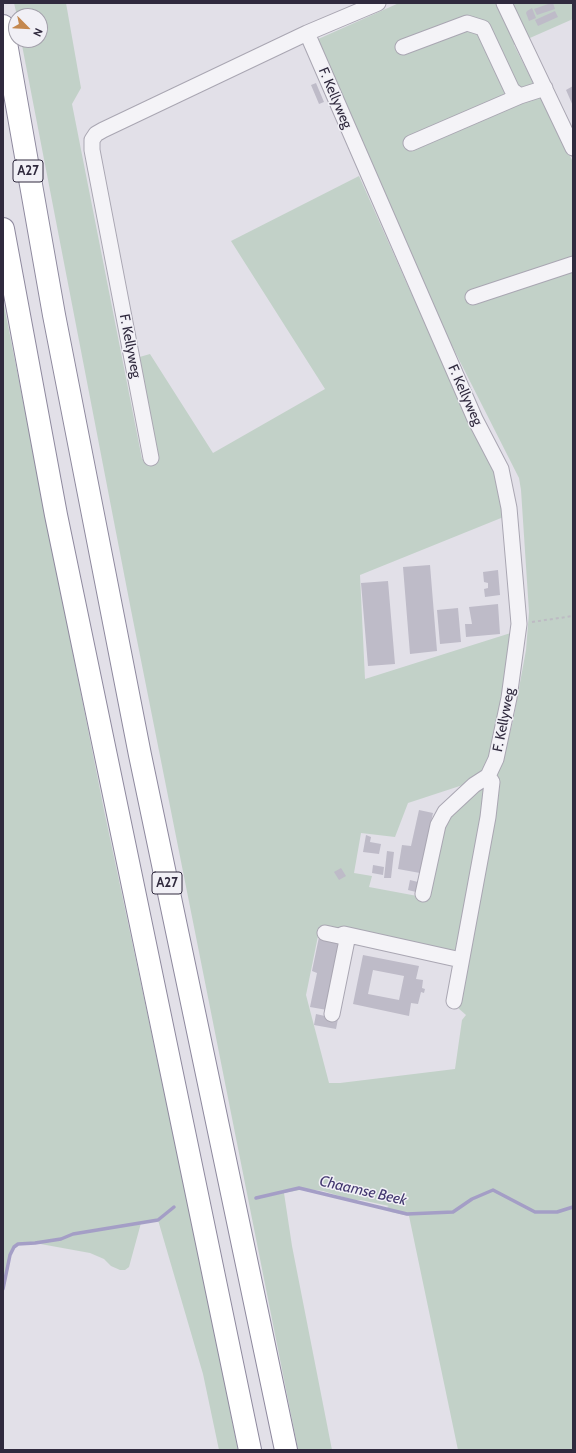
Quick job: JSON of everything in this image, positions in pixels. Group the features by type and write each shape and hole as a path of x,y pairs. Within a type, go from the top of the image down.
{"highway":[{"name":"A27","path":"3,26 51,300 138,747 286,1450"},
{"name":"A27","path":"3,229 56,514 250,1450"}],"street":[{"name":"F. Kellyweg","path":"151,458 94,158 92,140 96,134 103,130 307,33 378,3"},
{"path":"504,3 573,148"},
{"path":"403,47 467,23 483,28 512,90 520,96"},
{"name":"F. Kellyweg","path":"307,33 475,419 501,469 509,508 519,624 509,698 496,759 488,776"},
{"path":"411,143 520,96 544,88"},
{"path":"473,297 573,264"},
{"path":"423,894 438,825 445,812 474,785 488,776 492,782 488,817 454,1001"},
{"path":"325,934 339,936 344,934 461,960"},
{"path":"332,1014 348,935"}],"path":[{"path":"519,624 573,616"}],"shaded area":[{"path":"14,3 66,3 81,88 72,104 142,459 154,456 136,358 150,354 213,453 325,389 231,241 359,176 442,358 504,473 511,514 360,575 365,679 517,631 488,764 475,781 408,803 395,837 361,833 354,873 372,876 369,887 428,898 447,816 483,784 489,785 457,955 320,926 306,995 329,1083 340,1083 455,1069 462,1020 466,1015 457,1007 496,811 500,785 497,774 513,721 526,650 529,612 519,478 445,332 316,40 399,3 573,3 573,19 514,45 573,162 573,1450 458,1450 409,1216 391,1212 387,1207 389,1206 361,1200 353,1200 323,1191 305,1189 284,1193 292,1246 332,1450 298,1450 131,610 23,48 48,48 48,8 15,8"},
{"path":"3,300 104,810 190,1214 238,1450 219,1450 203,1374 158,1220 141,1223 129,1267 125,1270 120,1270 111,1266 104,1259 90,1253 35,1243 18,1244 14,1247 10,1255 3,1289"}],"building":[{"path":"553,3 555,9 537,15 534,9"},
{"path":"532,8 536,18 529,21 526,13"},
{"path":"555,11 558,17 538,26 535,20"},
{"path":"316,83 324,102 319,104 311,85"},
{"path":"573,86 573,106 566,90"},
{"path":"430,565 437,651 410,654 403,567"},
{"path":"498,570 500,595 485,597 484,589 488,588 488,583 484,582 483,572"},
{"path":"388,581 395,664 368,666 361,583"},
{"path":"498,604 500,634 466,637 465,624 472,624 469,607"},
{"path":"458,608 461,642 440,644 437,610"},
{"path":"419,810 433,813 420,873 398,869 402,845 411,846"},
{"path":"366,835 371,837 370,842 381,844 379,854 363,852"},
{"path":"387,851 394,852 391,878 384,878"},
{"path":"373,865 384,867 383,875 372,873"},
{"path":"341,868 346,876 339,880 334,872"},
{"path":"410,880 418,882 416,892 408,890"},
{"path":"319,937 341,942 327,1010 310,1007 317,973 312,971"},
{"path":"363,955 419,966 416,979 423,980 422,988 425,989 424,993 421,992 418,1004 411,1003 409,1016 353,1004","holes":["373,970 404,976 399,1000 368,994"]},
{"path":"316,1014 338,1019 336,1029 314,1025"}],"waterway":[{"name":"Chaamse Beek","path":"256,1198 299,1188 407,1214 453,1212 472,1199 493,1190 535,1212 557,1212 573,1207"},
{"name":"Chaamse Beek","path":"3,1289 10,1255 14,1247 18,1244 61,1239 73,1234 158,1220 174,1207"}]}
